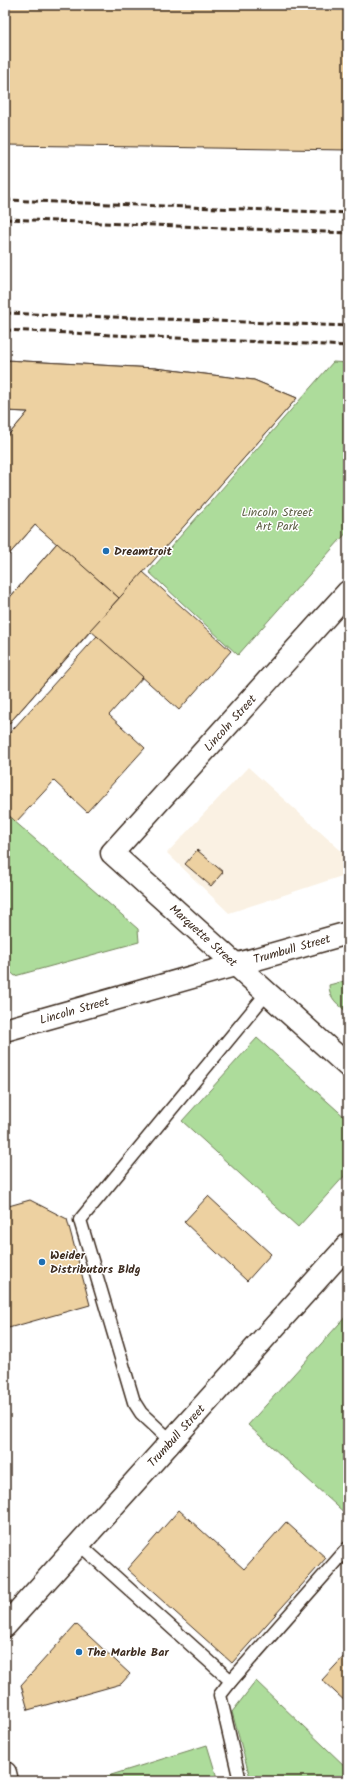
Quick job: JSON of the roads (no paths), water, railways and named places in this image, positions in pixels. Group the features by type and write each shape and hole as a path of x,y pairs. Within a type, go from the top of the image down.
{"street":[{"name":"Lincoln Street","path":"112,853 348,592"},
{"name":"Marquette Street","path":"112,853 348,1066"},
{"name":"Trumbull Street","path":"236,966 348,934"},
{"name":"Lincoln Street","path":"6,1025 236,966"},
{"name":"Trumbull Street","path":"5,1626 348,1245"},
{"path":"5,1773 7,1781"}],"lane":[{"path":"172,1442 141,1413 134,1402 80,1220 267,993"},
{"path":"79,1544 231,1681"},
{"path":"240,1781 220,1695 348,1548"}],"railway":[{"path":"5,200 348,213"},
{"path":"5,219 348,233"},
{"path":"5,313 348,326"},
{"path":"5,330 348,346"}],"place":[{"name":"Dreamtroit","path":"106,551"},
{"name":"Weider Distributors Bldg","path":"42,1262"},
{"name":"The Marble Bar","path":"79,1652"}],"park label":[{"name":"Lincoln Street Art Park","path":"277,519"}]}
